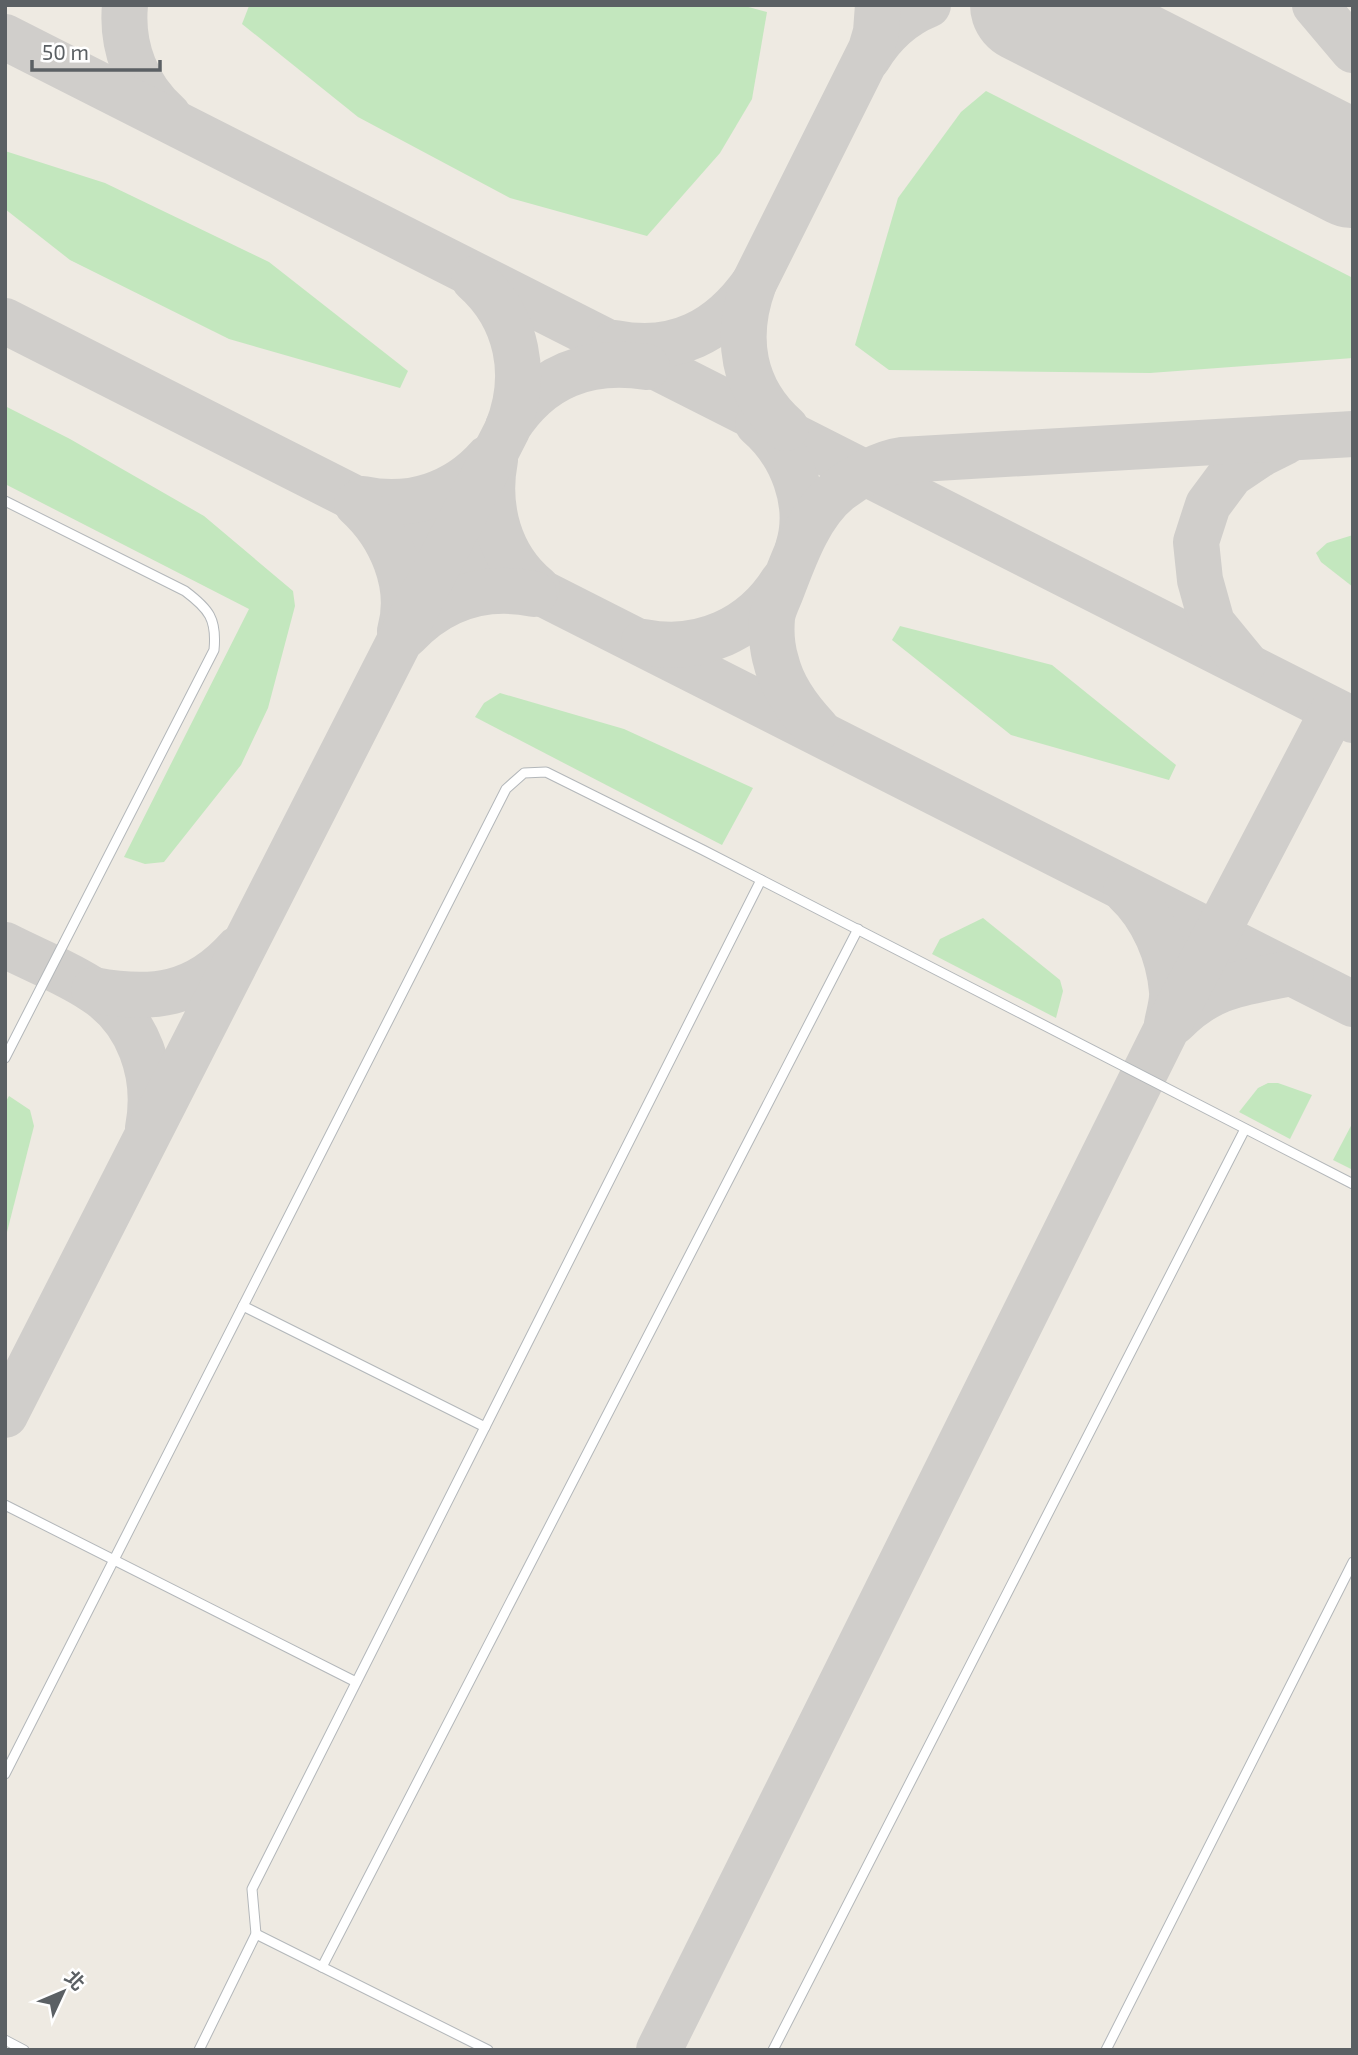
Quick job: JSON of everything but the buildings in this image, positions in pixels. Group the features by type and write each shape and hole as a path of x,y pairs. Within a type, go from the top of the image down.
{"lane":[{"path":"5,502 185,591 203,605 213,621 215,637 214,650 5,1058"},
{"path":"5,1774 506,789 524,773 546,772 1353,1184"},
{"path":"198,2050 256,1934 251,1889 761,880"},
{"path":"322,1967 858,929"},
{"path":"773,2050 1245,1129"},
{"path":"243,1306 485,1427"},
{"path":"5,1505 356,1682"},
{"path":"1107,2050 1353,1562"},
{"path":"256,1934 488,2050"},
{"path":"5,2040 24,2050"}],"green space":[{"path":"251,5 741,5 767,12 752,99 720,153 647,236 510,198 358,117 242,24"},
{"path":"986,91 1353,278 1353,358 1150,373 889,370 855,345 898,198 961,112"},
{"path":"5,151 105,183 269,262 408,371 400,388 229,339 70,260 5,209"},
{"path":"5,406 70,439 204,516 293,591 295,606 268,708 241,765 164,862 145,864 124,857 249,609 5,484"},
{"path":"1353,535 1353,587 1321,562 1316,553 1327,543"},
{"path":"900,626 1052,665 1176,765 1169,780 1011,735 892,640"},
{"path":"500,693 624,729 753,788 722,845 475,717 484,703"},
{"path":"983,918 1060,980 1063,991 1056,1018 932,954 940,939"},
{"path":"1268,1083 1278,1083 1312,1095 1290,1139 1239,1112 1258,1088"},
{"path":"9,1096 30,1110 34,1126 5,1240 5,1103"},
{"path":"1353,1122 1353,1170 1333,1160"}],"taxiway":[{"path":"125,5 124,21 133,66 148,92 168,115"},
{"path":"786,428 771,413 751,379 744,342 748,303 754,283 871,49 876,32 878,5"},
{"path":"868,58 894,27 910,14 928,5"},
{"path":"1026,5 1078,14 1104,12 1130,5"},
{"path":"1315,5 1353,50"},
{"path":"5,37 1353,720"},
{"path":"5,1415 507,430 517,389 515,349 501,311 474,279"},
{"path":"615,343 657,345 694,336 726,314 754,283"},
{"path":"5,321 1353,1004"},
{"path":"508,427 535,395 568,374 605,365 647,367"},
{"path":"758,424 781,449 796,480 802,514 798,548"},
{"path":"817,729 792,698 782,680 773,645 773,615 797,551 819,511 839,490 877,467 902,460 1353,434"},
{"path":"1244,662 1212,623 1200,580 1196,542 1208,505 1231,474 1285,442"},
{"path":"363,499 398,502 431,496 462,481 488,458"},
{"path":"495,460 492,495 498,530 513,562 537,588"},
{"path":"357,504 380,530 396,562 404,596 400,631"},
{"path":"644,642 685,644 723,634 757,612 783,581"},
{"path":"406,635 434,612 465,597 498,591 534,594"},
{"path":"659,2050 1166,1030 1333,711"},
{"path":"1126,891 1152,924 1163,950 1172,991 1167,1024"},
{"path":"5,945 93,990 122,1016 142,1050 147,1069 150,1088 148,1128"},
{"path":"94,990 135,995 172,991 206,977 238,949"},
{"path":"1174,1022 1188,1009 1215,992 1291,973"}],"runway":[{"path":"1028,5 1353,170"}]}
